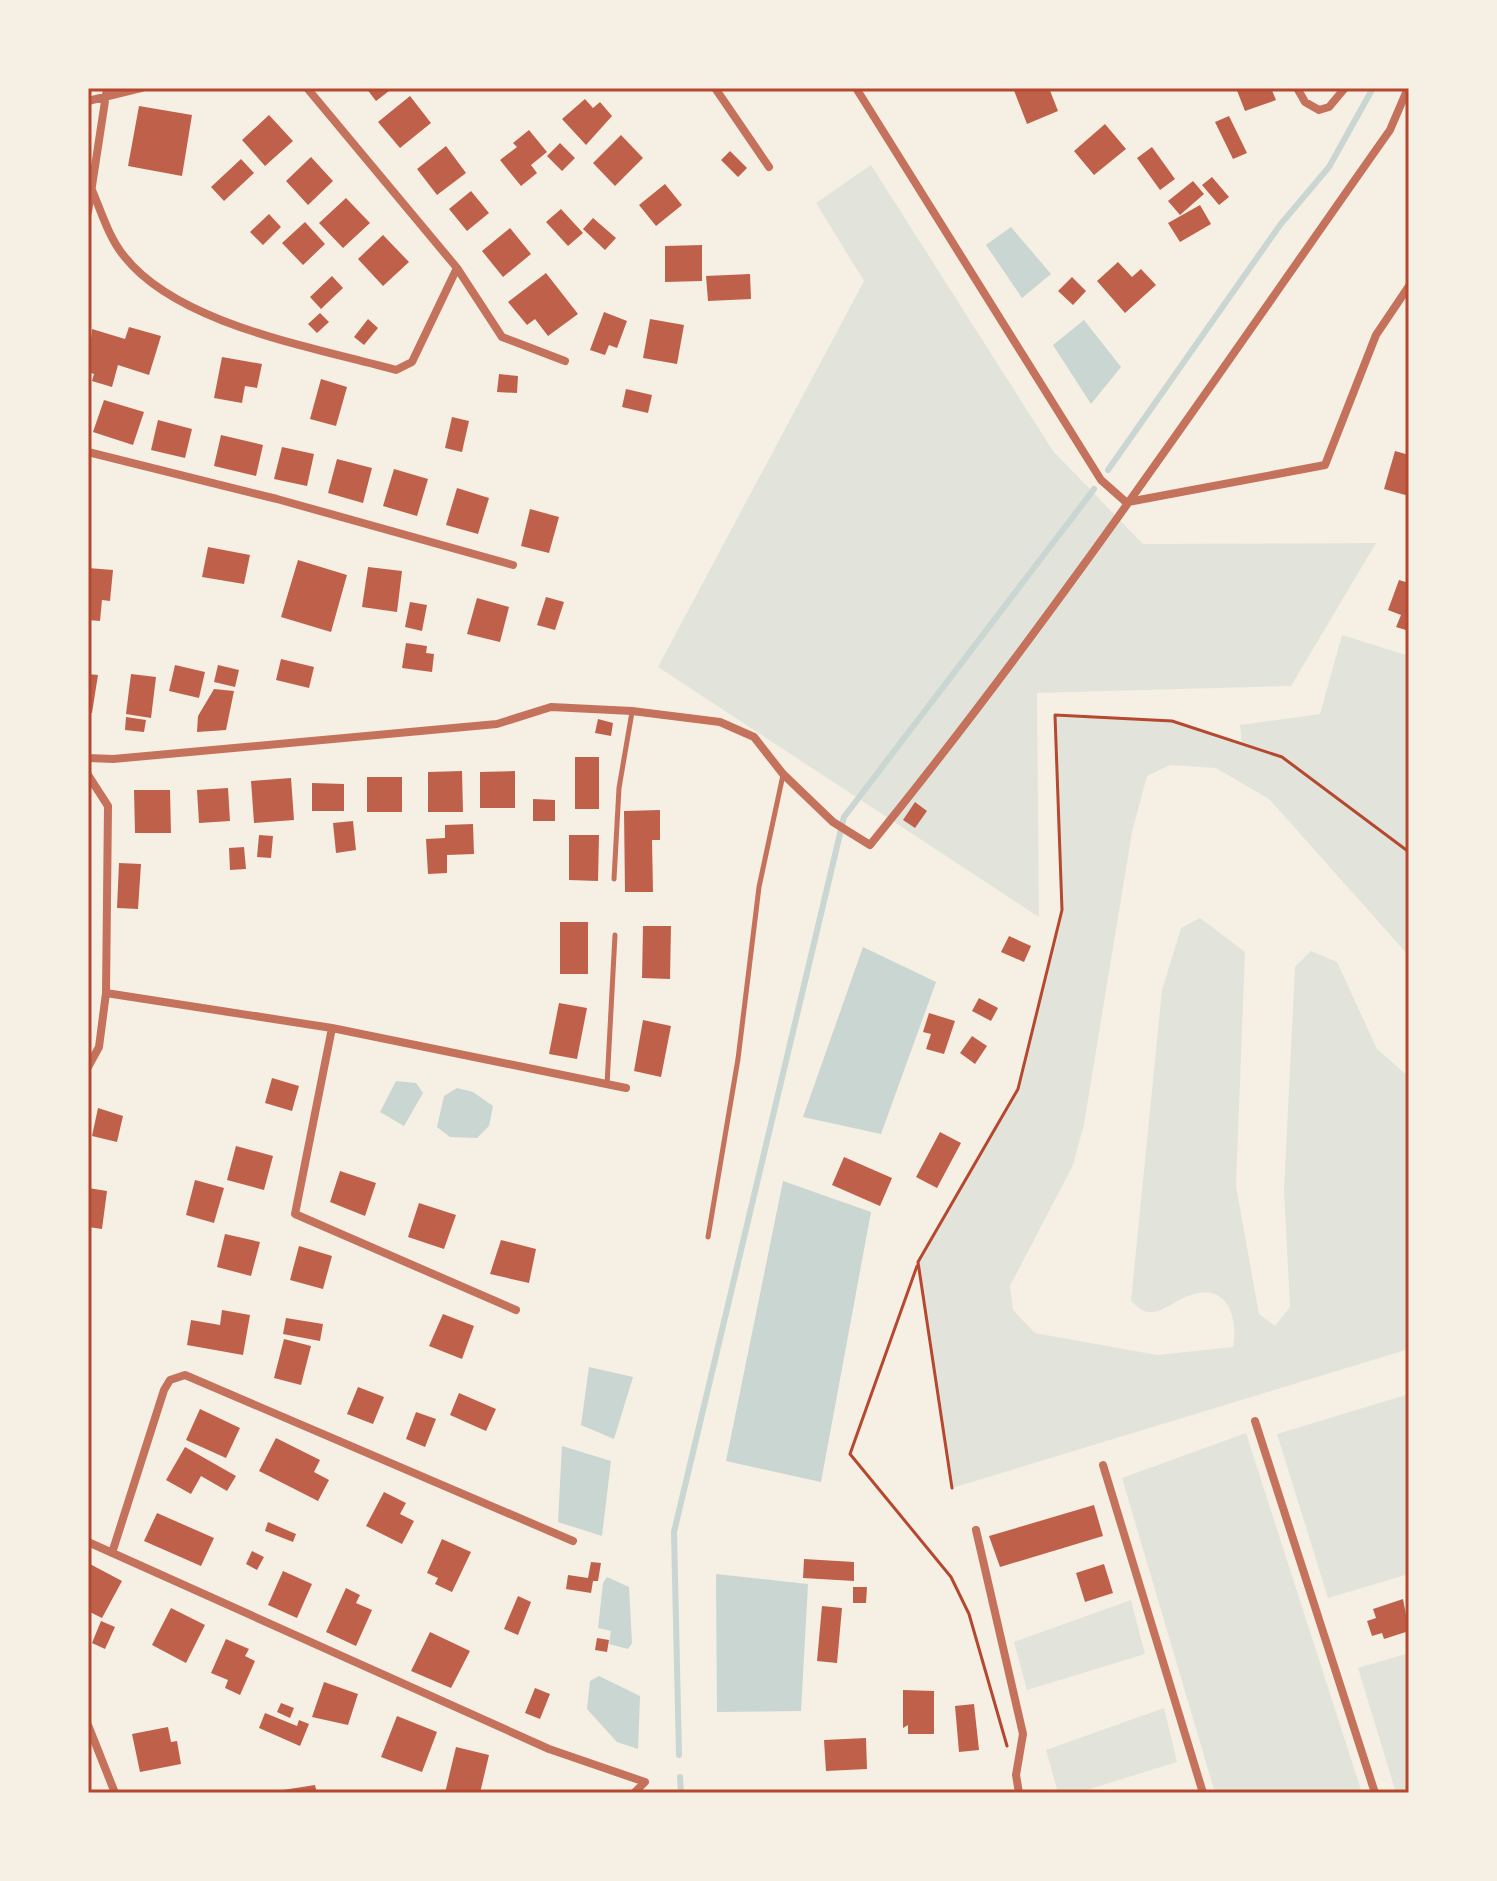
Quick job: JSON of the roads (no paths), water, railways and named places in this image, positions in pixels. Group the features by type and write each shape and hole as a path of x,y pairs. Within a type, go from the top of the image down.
{"street":[{"path":"88,101 107,91 141,88"},
{"path":"307,88 457,268 502,337 565,361"},
{"path":"715,88 769,167"},
{"path":"856,88 1101,480 1127,503"},
{"path":"1297,88 1305,102 1319,110 1343,92"},
{"path":"88,758 113,759 497,724 551,707 632,711 720,722 754,737 783,774 833,822 870,845 973,718 1127,503 1390,130 1408,88"},
{"path":"88,212 107,91"},
{"path":"92,190 123,255 148,281 187,308 396,370 412,362 457,268"},
{"path":"1127,503 1325,465 1376,335 1409,286"},
{"path":"88,452 277,499 513,565"},
{"path":"88,775 108,806 106,993 99,1047 88,1067"},
{"path":"106,993 332,1028 626,1088"},
{"path":"332,1028 295,1214 516,1310"},
{"path":"112,1553 164,1390 170,1380 185,1375 573,1541"},
{"path":"1255,1421 1375,1793"},
{"path":"1103,1465 1203,1793"},
{"path":"976,1530 1023,1734 1016,1775 1019,1793"},
{"path":"88,1542 549,1749 645,1782 634,1793"},
{"path":"88,1725 115,1793"}],"lane":[{"path":"614,879 619,788 632,711"},
{"path":"708,1237 738,1059 759,887 783,774"},
{"path":"607,1085 615,935"}],"waterway":[{"path":"1108,470 1280,225 1329,167 1373,88"},
{"path":"679,1755 674,1532 844,817 1094,489"},
{"path":"680,1777 681,1793"}]}
